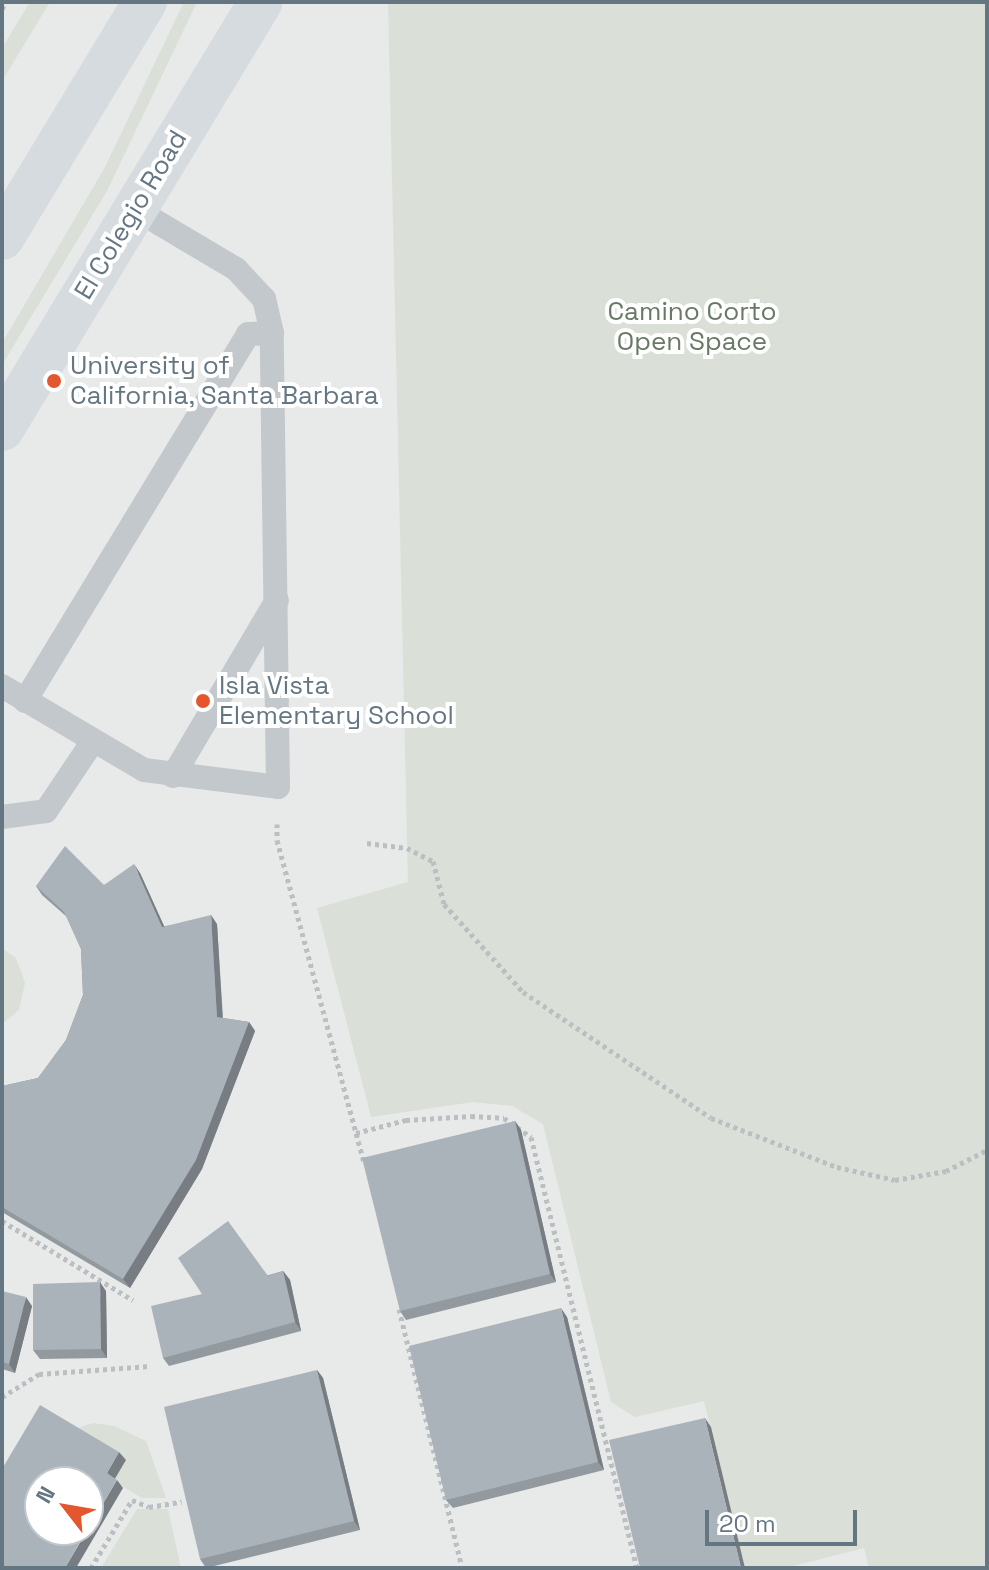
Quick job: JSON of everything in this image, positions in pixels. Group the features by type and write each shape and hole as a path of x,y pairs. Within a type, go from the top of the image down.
{"main road":[{"path":"2,238 145,2"},
{"name":"El Colegio Road","path":"2,429 261,2"}],"lane":[{"path":"2,686 144,770 278,787 272,333 264,299 236,269 135,209"},
{"path":"25,701 248,334 272,333"},
{"path":"173,776 277,600"},
{"path":"2,817 46,811 93,741"}],"path":[{"path":"2,9 6,2"},
{"path":"278,787 277,840 368,1180"},
{"path":"367,843 407,848 433,861 444,904 523,992 711,1118 824,1163 895,1180 946,1171 987,1150"},
{"path":"356,1133 406,1120 471,1116 504,1118 531,1137 637,1568"},
{"path":"2,1221 133,1300"},
{"path":"398,1304 462,1568"},
{"path":"2,1397 39,1374 150,1366"},
{"path":"91,1568 132,1500 149,1507 182,1502"}],"shaded area":[{"name":"Isla Vista Elementary School","path":"2,2 388,2 987,1348 987,1568 2,1568"}],"green space":[{"path":"30,2 50,2 2,81 2,48"},
{"path":"184,2 197,2 107,191 2,365 2,343 104,169"},
{"name":"Camino Corto Open Space","path":"388,2 987,2 987,1568 869,1568 864,1548 786,1568 745,1568 704,1401 635,1417 611,1402 543,1124 512,1106 473,1102 371,1117 317,908 408,882"},
{"path":"2,948 16,958 25,983 19,1010 2,1024"},
{"path":"93,1423 114,1426 146,1441 166,1498 142,1498 104,1476 104,1466 88,1466 52,1445 57,1435"},
{"path":"137,1509 168,1509 181,1568 101,1568"}],"building":[{"path":"65,846 104,885 134,864 162,927 211,915 217,1017 249,1022 196,1160 123,1279 2,1207 2,1086 38,1078 66,1040 83,995 81,949 64,912 36,886"},
{"path":"515,1121 550,1274 400,1311 362,1158"},
{"path":"228,1221 268,1276 283,1271 295,1322 163,1358 151,1306 202,1294 178,1258"},
{"path":"100,1282 101,1349 33,1350 33,1284"},
{"path":"2,1291 26,1297 9,1364 2,1362"},
{"path":"561,1308 598,1462 446,1500 409,1346"},
{"path":"317,1370 354,1521 200,1559 164,1407"},
{"path":"40,1405 119,1452 107,1473 117,1480 104,1502 104,1466 24,1466 24,1546 78,1546 65,1568 2,1568 2,1469"},
{"path":"705,1418 741,1568 640,1568 609,1440"}],"place":[{"name":"University of California, Santa Barbara","path":"54,381"},
{"name":"Isla Vista Elementary School","path":"203,701"}]}
